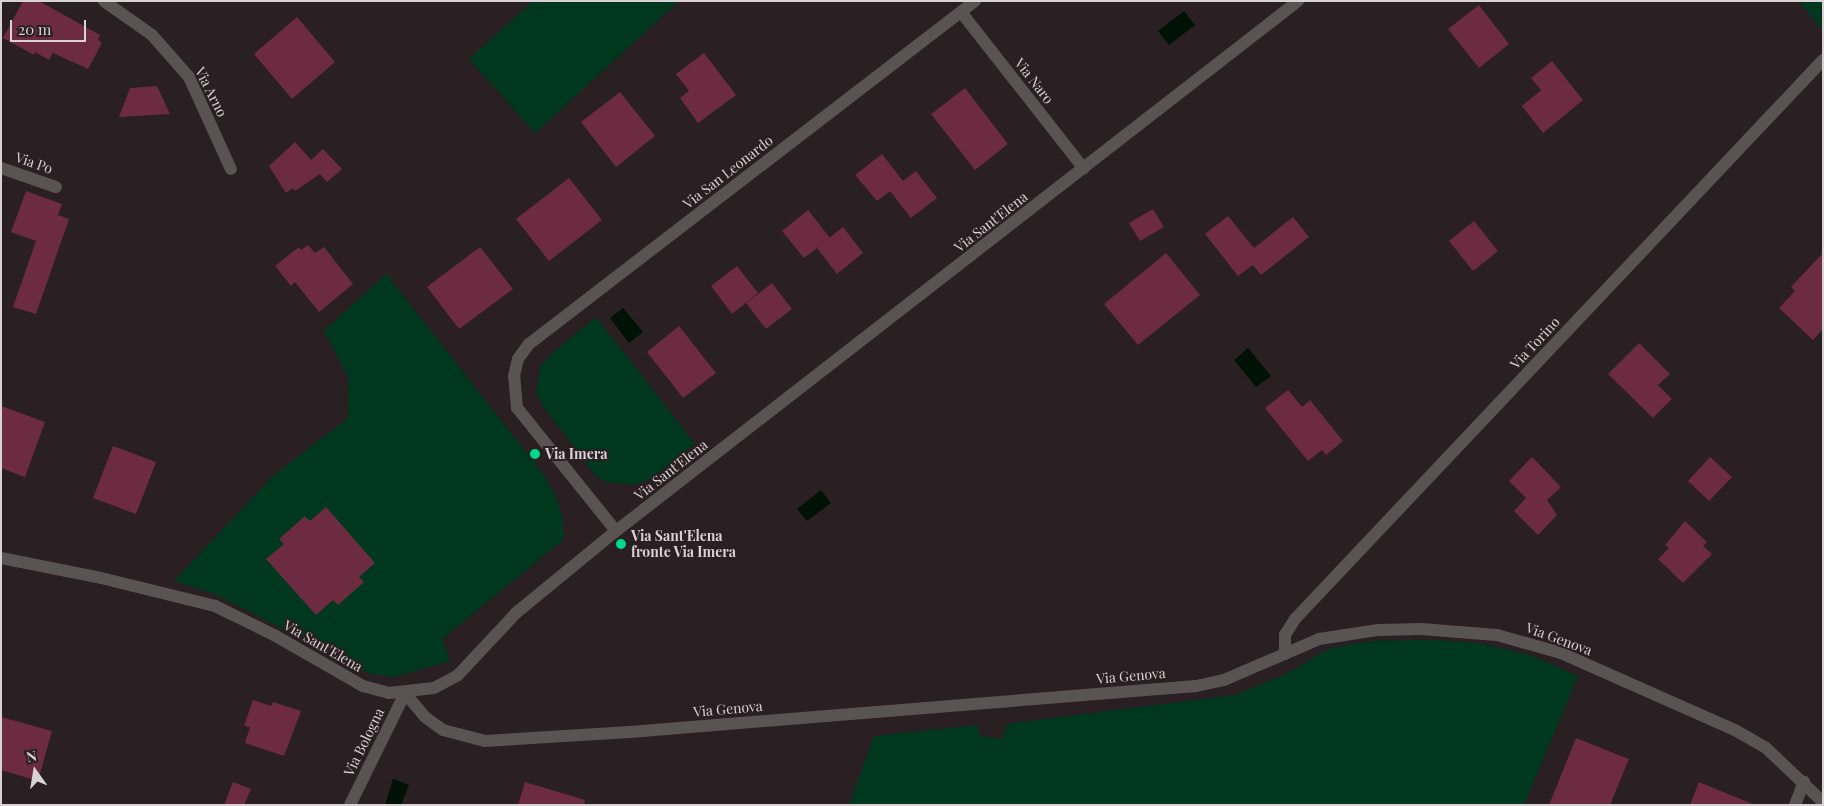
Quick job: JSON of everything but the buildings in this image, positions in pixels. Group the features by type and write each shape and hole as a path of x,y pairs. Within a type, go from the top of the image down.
{"street":[{"name":"Via Arno","path":"104,1 152,35 189,77 231,169"},
{"name":"Via San Leonardo","path":"616,531 517,408 514,376 518,359 529,344 975,1"},
{"name":"Via Sant'Elena","path":"1,558 101,578 215,606 274,635 363,686 389,693 406,693 434,688 458,676 516,613 616,531 1298,1"},
{"name":"Via Naro","path":"961,12 1084,169"},
{"name":"Via Torino","path":"1285,654 1285,635 1295,619 1823,60"},
{"name":"Via Po","path":"1,168 56,187"},
{"name":"Via Genova","path":"406,693 424,717 443,730 485,740 630,732 1196,686 1224,680 1319,639 1378,630 1456,630 1532,642 1735,730 1765,747 1823,802"},
{"name":"Via Bologna","path":"350,805 406,693"},
{"path":"1795,805 1804,782"}],"green space":[{"path":"533,1 679,1 535,133 469,59"},
{"path":"1799,1 1823,1 1823,31"},
{"path":"386,274 544,475 556,496 563,521 564,539 442,639 450,661 395,677 371,674 215,594 174,581 273,476 348,418 348,377 324,331"},
{"path":"596,317 695,444 652,478 635,485 606,482 595,475 542,405 536,392 540,367 551,354"},
{"path":"1430,640 1479,643 1530,655 1578,676 1524,805 849,805 874,736 977,725 980,736 1002,739 1007,724 1235,695 1286,674 1330,648 1371,641"}],"shaded area":[{"path":"1184,11 1195,25 1169,45 1158,31"},
{"path":"623,308 643,332 629,343 610,318"},
{"path":"1248,348 1271,376 1256,387 1234,360"},
{"path":"821,490 831,503 807,521 797,509"},
{"path":"393,779 409,785 401,805 385,805"}],"place":[{"name":"Via Imera","path":"535,454"},
{"name":"Via Sant'Elena fronte Via Imera","path":"621,544"}]}
